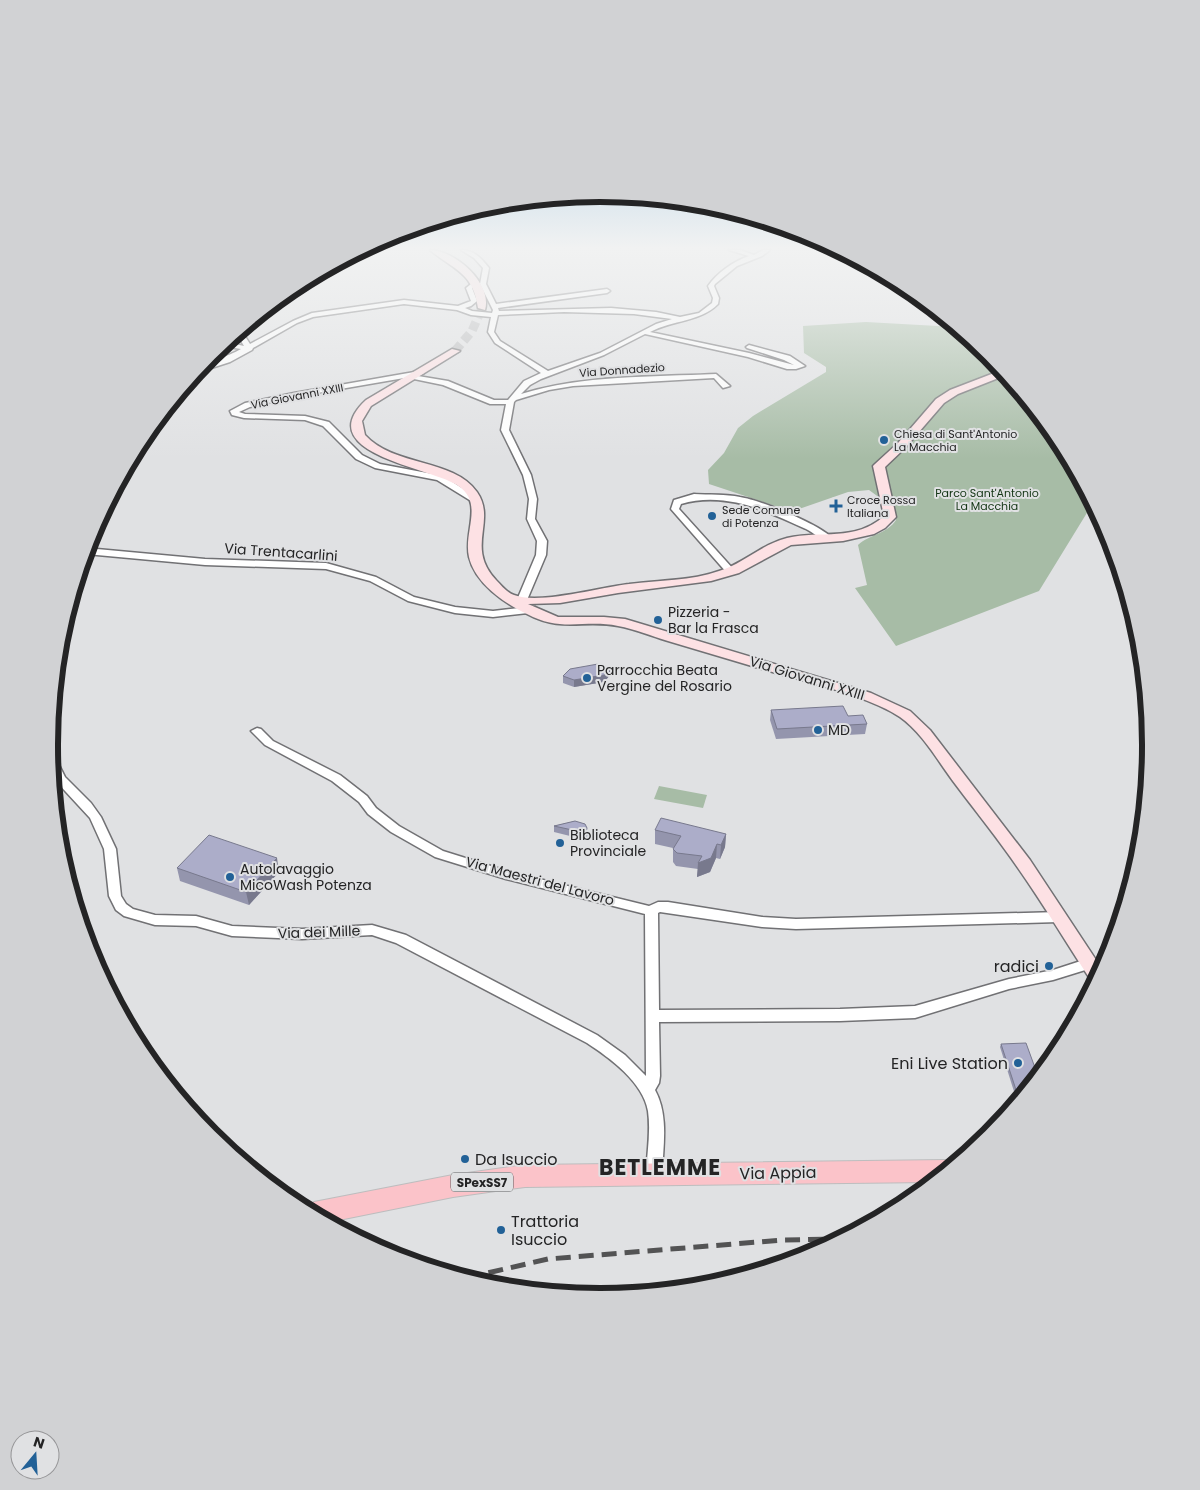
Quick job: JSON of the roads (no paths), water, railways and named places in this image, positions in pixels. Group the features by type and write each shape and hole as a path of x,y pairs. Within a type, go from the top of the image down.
{"main road":[{"name":"Via Giovanni XXIII","path":"455,351 370,402 358,419 359,431 372,448 384,455 441,473 458,481 469,490 476,501"},
{"path":"476,501 478,513 474,550 476,562 488,579 533,606 632,587 686,581 730,571 778,545 866,533 886,522 890,517 890,512 883,492 879,466 902,445 940,400 954,392 997,375"},
{"name":"Via Giovanni XXIII","path":"533,606 620,622 866,696 901,712 925,733 1024,864 1094,969"},
{"name":"Via Appia","path":"324,1212 453,1186 525,1176 935,1171"}],"street":[{"path":"211,366 250,349 301,320"},
{"path":"493,320 491,332 497,342 546,373"},
{"name":"Via Donnadezio","path":"513,400 527,383 546,373 602,354 644,332 677,320"},
{"path":"644,332 678,343 762,358 788,367 801,366 787,358 748,347"},
{"path":"242,337 250,349"},
{"path":"233,346 250,349"},
{"name":"Via Donnadezio","path":"417,375 445,383 493,402 513,400 548,388 573,384 716,376 726,386"},
{"name":"Via Giovanni XXIII","path":"417,375 294,395 248,405 234,411 244,416 305,418 326,424 359,458 378,466 440,478 476,501"},
{"path":"513,400 505,430 527,474 533,499 531,519 540,535 542,548 533,606"},
{"path":"730,571 675,509 676,502 694,496 740,499 775,511 819,532 827,538"},
{"name":"Via Trentacarlini","path":"93,552 205,562 326,566 373,580 411,599 455,610 498,614 533,606"},
{"name":"Via Maestri del Lavoro","path":"257,731 269,743 336,778 363,798 372,811 395,829 439,854 506,875 651,910 658,907 668,907 762,922 796,924 1059,917"},
{"name":"Via dei Mille","path":"59,777 88,806 95,816 110,849 115,896 121,907 129,913 155,920 196,920 242,932 302,934 372,930 390,934 598,1042 613,1054 647,1088"},
{"path":"651,910 653,1076 652,1083 647,1088 655,1106 654,1174"},
{"path":"651,1016 840,1015 915,1012 1009,984 1053,975 1093,971"}],"tunnel":[{"path":"455,351 472,331 477,320"}],"railway":[{"path":"482,1274 548,1259 783,1240 823,1239"}],"place":[{"name":"Chiesa di Sant'Antonio La Macchia","path":"884,440"},
{"name":"Croce Rossa Italiana","path":"836,506"},
{"name":"Sede Comune di Potenza","path":"712,516"},
{"name":"Pizzeria - Bar la Frasca","path":"658,620"},
{"name":"Parrocchia Beata Vergine del Rosario","path":"587,678"},
{"name":"MD","path":"818,730"},
{"name":"Biblioteca Provinciale","path":"560,843"},
{"name":"Autolavaggio MicoWash Potenza","path":"230,877"},
{"name":"radici","path":"1049,966"},
{"name":"Eni Live Station","path":"1018,1063"},
{"name":"Da Isuccio","path":"465,1159"},
{"name":"Trattoria Isuccio","path":"501,1230"}],"district":[{"name":"BETLEMME","path":"660,1167"}],"park label":[{"name":"Parco Sant'Antonio La Macchia","path":"987,499"}]}
